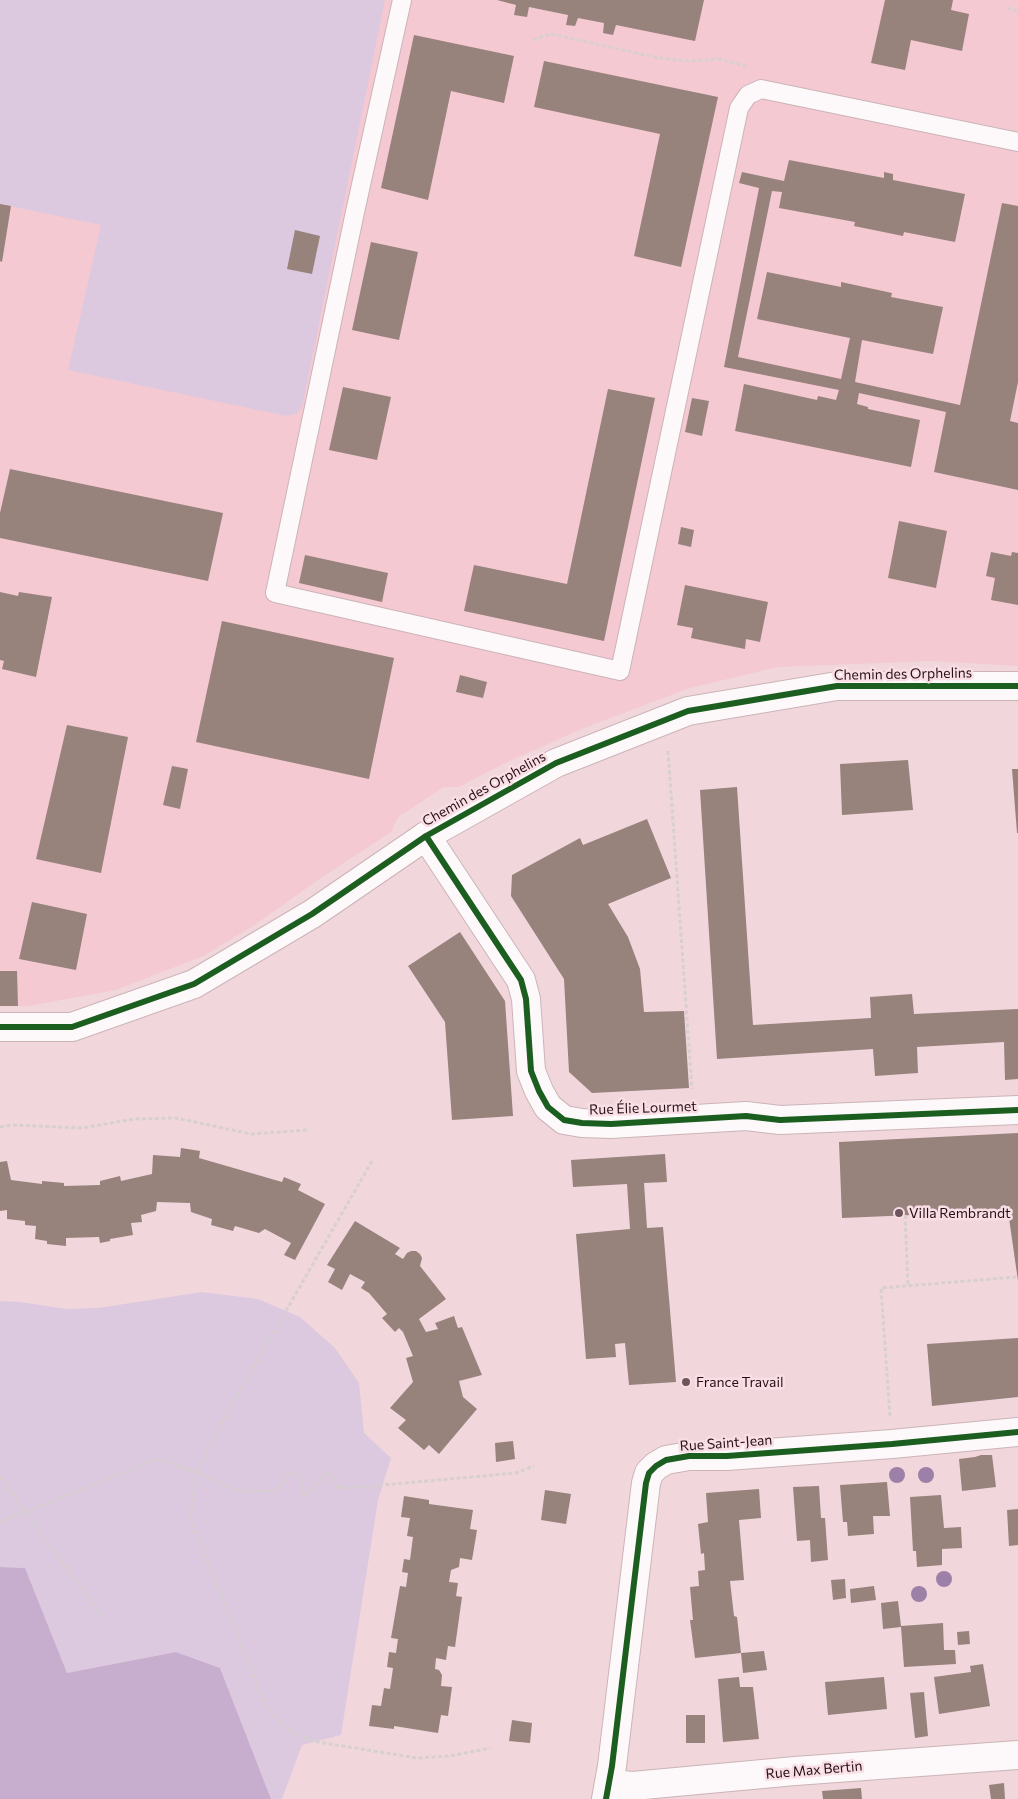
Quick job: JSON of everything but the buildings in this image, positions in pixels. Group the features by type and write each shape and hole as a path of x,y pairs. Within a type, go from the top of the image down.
{"street":[{"name":"Chemin des Orphelins","path":"0,1027 72,1027 194,984 312,914 426,836 556,763 688,711 838,686 1004,684 1018,686"},
{"name":"Rue Élie Lourmet","path":"426,836 522,980 526,1000 531,1071 548,1107 564,1120 611,1124 746,1116 780,1120 1018,1110"},
{"name":"Rue Saint-Jean","path":"609,1783 646,1483 649,1473 656,1466 666,1460 689,1456 727,1456 892,1444 1018,1432"},
{"name":"Rue Max Bertin","path":"609,1783 633,1786 795,1771 1018,1755"}],"lane":[{"path":"402,0 347,249 275,593 620,671 739,108 748,95 761,88 1018,142"}],"path":[{"path":"1007,8 1018,11"},
{"path":"533,40 551,34 659,58 689,61 720,59 739,66 756,68"},
{"path":"666,720 694,1118"},
{"path":"0,1127 13,1125 82,1128 134,1119 176,1118 251,1134 307,1130"},
{"path":"372,1161 217,1431 197,1472 190,1518 268,1711 290,1731 312,1741 417,1758 450,1756 490,1748"},
{"path":"905,1215 908,1286"},
{"path":"892,1444 881,1288 1016,1277"},
{"path":"0,1522 157,1459 197,1472 238,1491 277,1490 290,1472 299,1476 304,1496 312,1492 324,1473 331,1475 338,1488 349,1488 516,1473 534,1466"},
{"path":"0,1477 104,1619"}],"shaded area":[{"path":"0,0 1018,0 1018,666 932,661 778,667 690,688 584,728 503,764 459,787 444,787 398,817 391,832 253,926 203,956 116,990 28,1006 0,1006"},
{"path":"0,0 385,0 302,407 296,414 286,416 68,370 101,225 0,204"},
{"path":"202,1292 258,1299 300,1317 335,1348 359,1383 364,1433 391,1458 378,1500 341,1735 302,1745 282,1799 271,1799 220,1668 176,1652 67,1673 25,1568 0,1567 0,1301 66,1309 98,1308"},
{"path":"0,1567 25,1568 67,1673 176,1652 220,1668 271,1799 0,1799"}],"cycle path":[{"path":"0,1027 72,1027 194,984 312,914 426,836 556,763 688,711 837,686 1018,686"},
{"path":"426,836 521,980 526,999 531,1071 548,1107 564,1120 611,1124 746,1116 780,1120 1018,1110"},
{"path":"606,1799 612,1766 646,1483 649,1473 656,1466 666,1460 689,1456 727,1456 892,1444 1018,1432"}],"place":[{"name":"Villa Rembrandt","path":"899,1213"},
{"name":"France Travail","path":"686,1382"}]}
